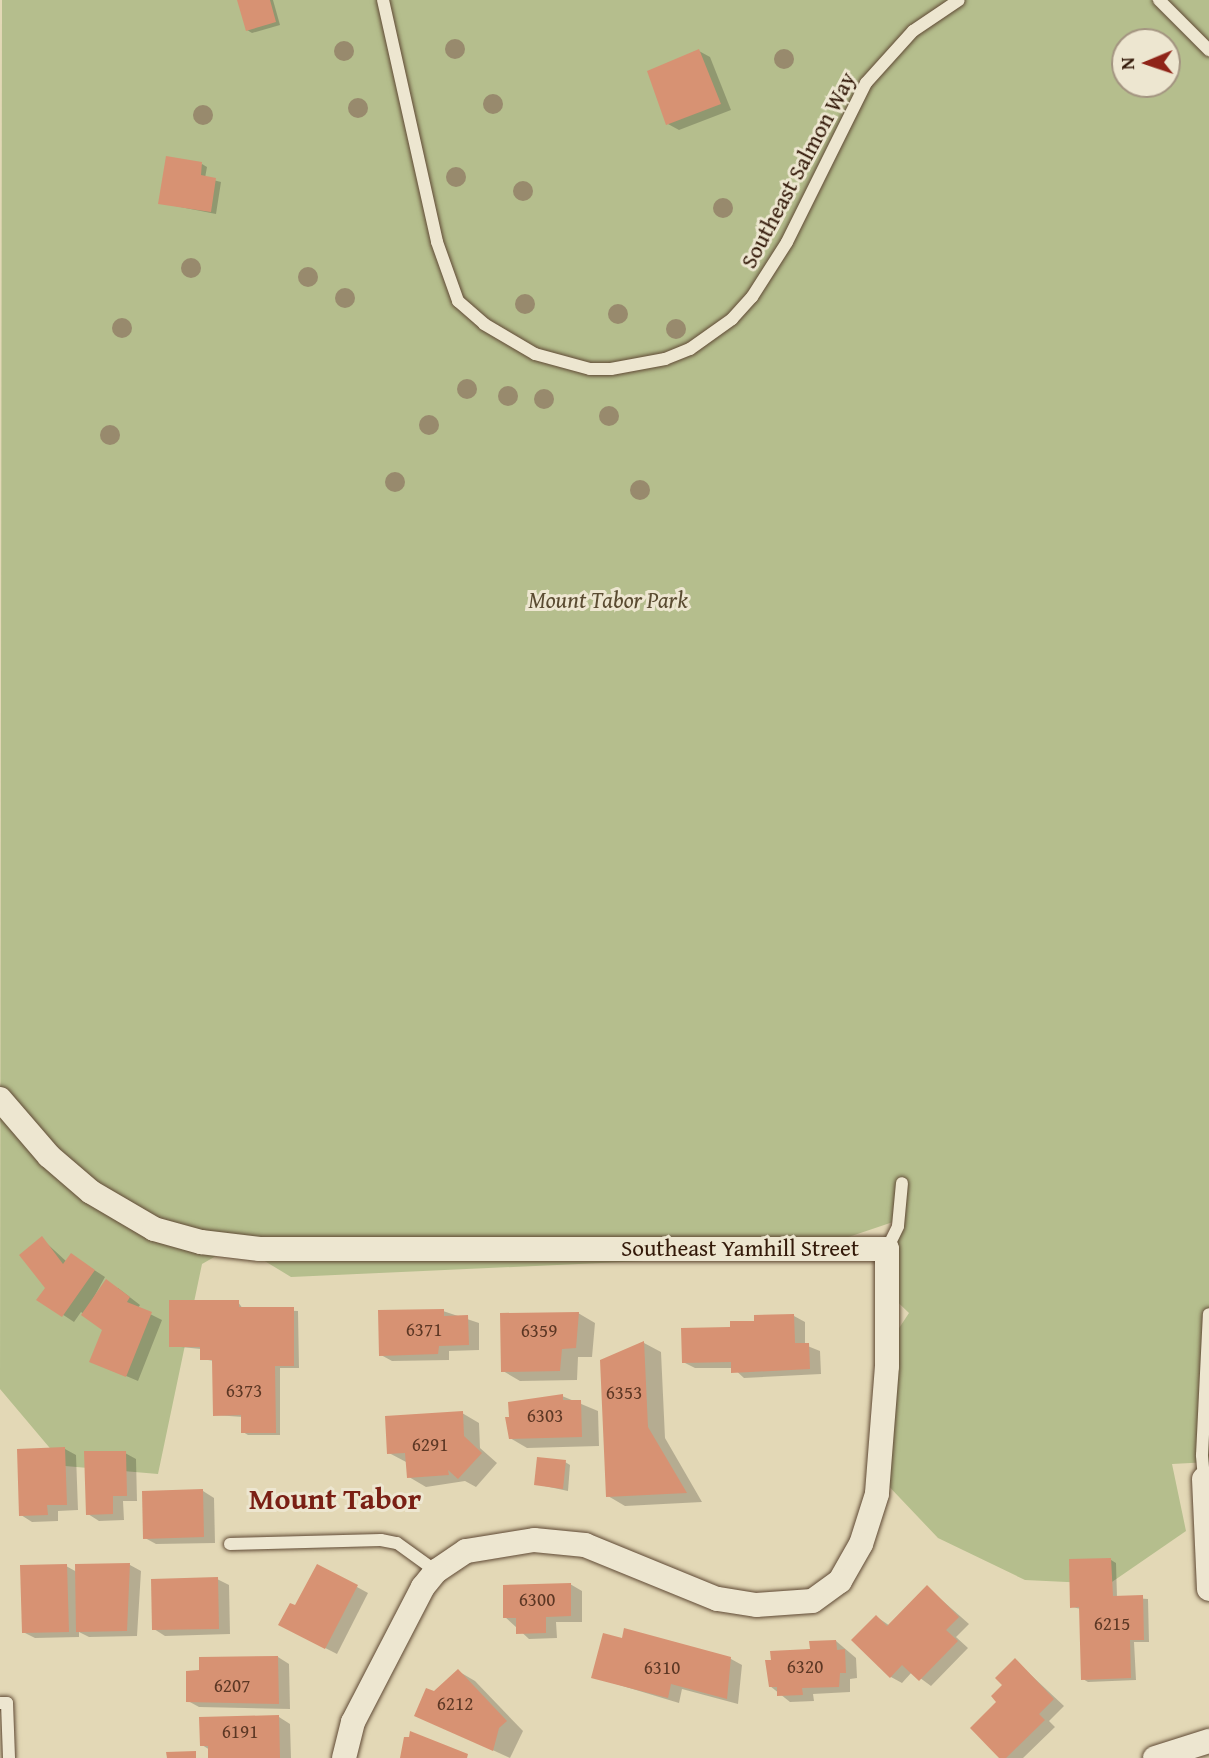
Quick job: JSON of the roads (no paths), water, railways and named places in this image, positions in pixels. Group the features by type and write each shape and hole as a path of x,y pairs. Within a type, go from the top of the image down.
{"street":[{"name":"Southeast Yamhill Street","path":"0,1099 49,1156 91,1192 154,1229 201,1242 260,1249 887,1249 887,1366 877,1494 851,1565 825,1593 797,1605 735,1603 606,1551 559,1541 490,1544 466,1551 436,1571 353,1722 344,1758"},
{"path":"1206,1479 1209,1589"},
{"path":"1155,1758 1209,1741"}],"lane":[{"name":"Southeast Salmon Way","path":"383,0 430,217 458,302 492,329 535,354 590,369 666,359 714,336 733,319 787,242 866,83 913,31 959,0"},
{"path":"1159,0 1209,50"},
{"path":"887,1249 898,1226 902,1182"},
{"path":"1206,1479 1204,1355 1209,1314"},
{"path":"230,1544 382,1540 397,1543 436,1571"},
{"path":"0,1703 7,1703 9,1758"}],"district":[{"name":"Mount Tabor","path":"335,1498"}],"park label":[{"name":"Mount Tabor Park","path":"608,600"}]}
